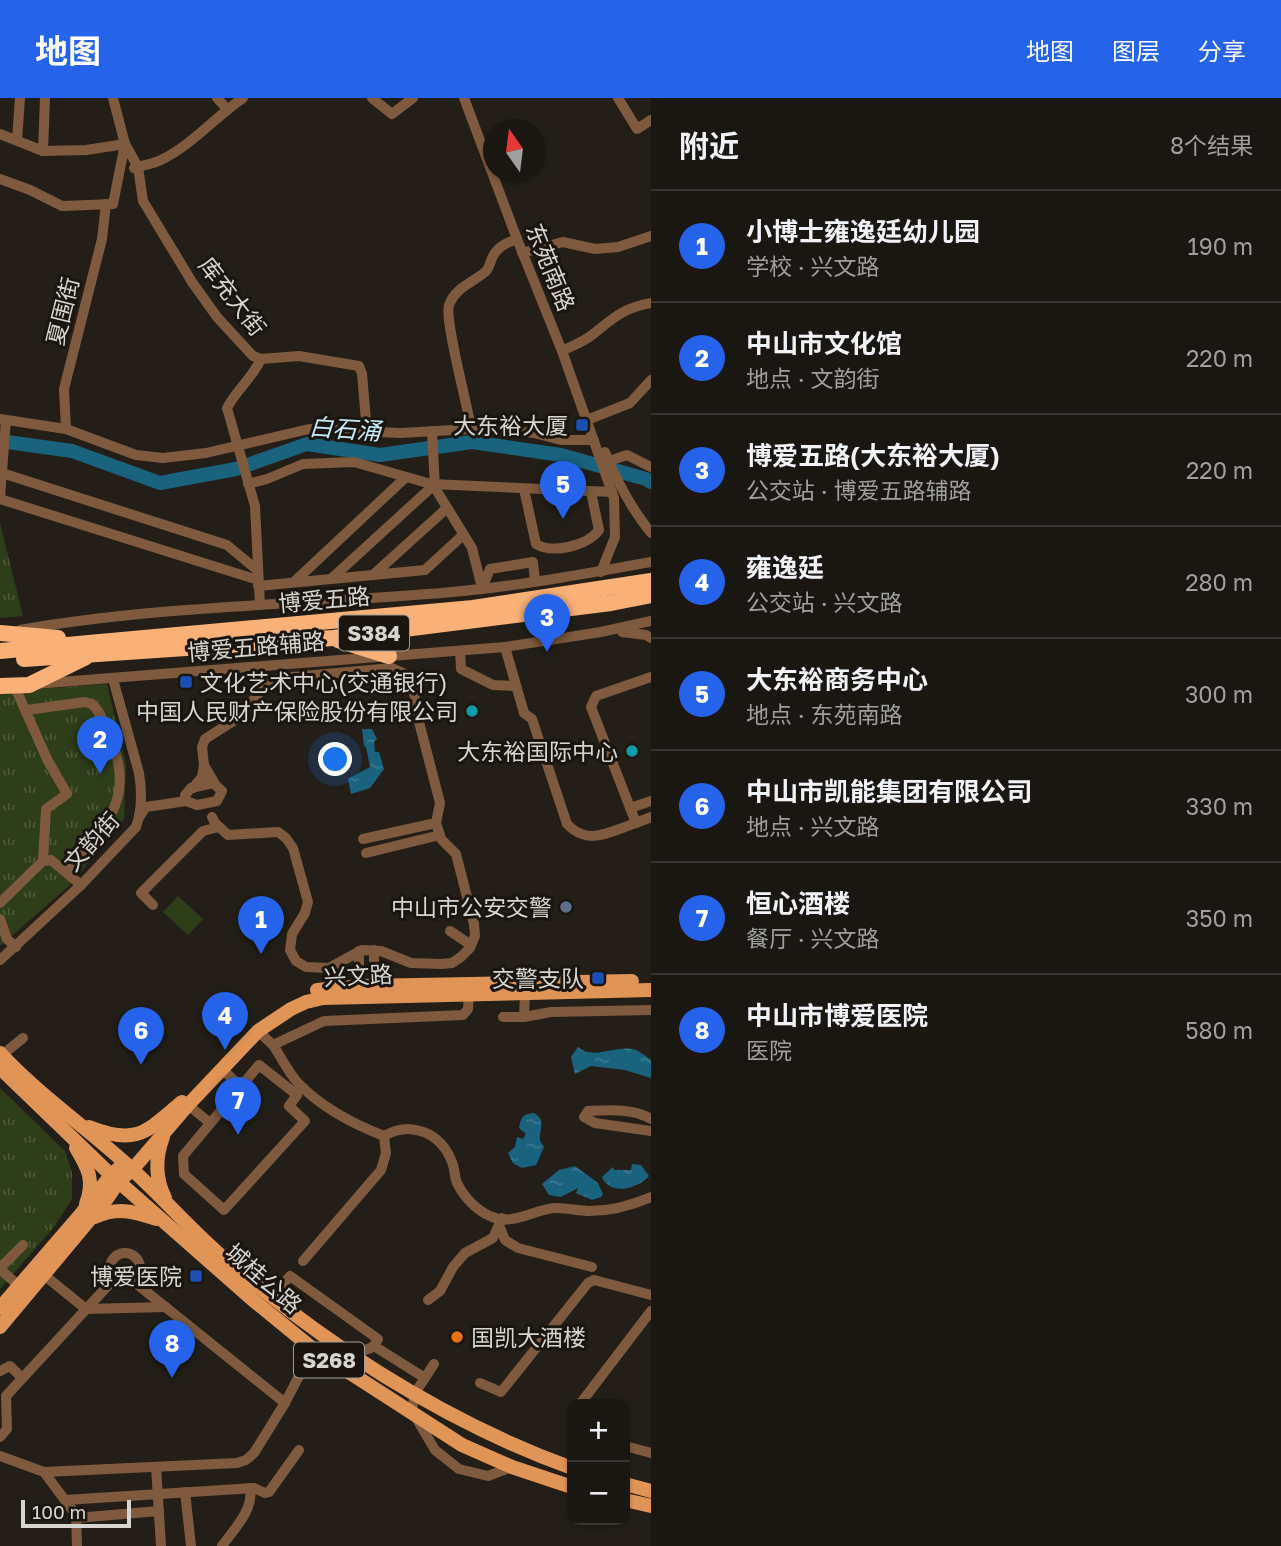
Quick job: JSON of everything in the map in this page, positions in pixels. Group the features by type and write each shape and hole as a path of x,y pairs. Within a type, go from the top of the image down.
{"highway":[{"name":"博爱五路","path":"0,662 97,647 542,598 651,581"},
{"name":"博爱五路","path":"0,651 332,638 651,595"},
{"path":"2,633 97,647"},
{"path":"332,638 388,656"},
{"path":"14,685 97,647"}],"main road":[{"name":"兴文路","path":"129,1166 251,1027 285,1001 322,989 367,986 651,980"},
{"name":"兴文路","path":"0,1327 44,1275 115,1178 164,1133 188,1101 258,1031 290,1009 323,998 651,989"},
{"name":"城桂公路","path":"1,1059 71,1127 115,1178 313,1349 462,1445 512,1467 567,1485"},
{"path":"71,1127 123,1137 141,1135 188,1101"},
{"path":"71,1127 91,1182 86,1217 109,1210 125,1210 166,1223"},
{"name":"城桂公路","path":"71,1127 129,1166 219,1254 350,1356 451,1414 528,1452 567,1466"},
{"path":"164,1133 157,1160 158,1183 169,1206"},
{"name":"兴文路","path":"0,1308 86,1217"},
{"path":"630,1485 649,1490"},
{"path":"630,1501 651,1506"}],"street":[{"path":"17,140 20,98"},
{"path":"43,150 45,98"},
{"name":"库充大街","path":"113,98 125,144 138,167 143,201 192,282 225,326 253,356 261,359 299,356 359,366 367,432"},
{"path":"218,98 227,109"},
{"path":"121,172 161,160 205,130 243,98"},
{"path":"372,98 393,114 413,98"},
{"name":"东苑南路","path":"464,98 517,239 525,252"},
{"path":"470,98 483,131"},
{"path":"618,98 636,128 651,120"},
{"path":"0,134 43,150 86,150 125,144"},
{"name":"库充大街","path":"110,204 121,172 125,144"},
{"path":"0,179 62,206 110,204"},
{"name":"东苑南路","path":"501,182 525,252 604,456"},
{"name":"夏围街","path":"66,429 64,389 110,204"},
{"path":"525,252 563,242 595,249 618,247 651,236"},
{"path":"471,429 467,400 453,345 448,306 459,289 488,271 493,255 503,243 517,239"},
{"path":"564,350 590,337 613,316 651,303"},
{"path":"260,604 255,506 226,408 233,396 253,376 261,359"},
{"path":"589,419 630,403 651,380"},
{"name":"东苑南路","path":"589,419 594,440 604,456"},
{"path":"463,534 425,570 294,582 258,579 0,498 4,422 66,429 136,455 163,458 206,453 309,429 432,436 471,429 534,433 561,440 594,440"},
{"path":"432,436 435,484 472,548 482,588"},
{"path":"542,598 601,572 615,537 614,488 604,456 627,455 651,467"},
{"path":"247,482 267,479 303,464 354,463 435,484 591,492 614,488"},
{"path":"2,473 227,545 258,579"},
{"path":"294,582 406,477"},
{"path":"331,579 435,484"},
{"path":"614,488 651,533"},
{"path":"524,489 536,544 544,549 571,545 592,538 598,530 591,492"},
{"path":"373,575 447,508"},
{"path":"482,588 490,569 533,562 535,581"},
{"name":"博爱五路","path":"2,633 57,624 260,604 482,588 601,572 651,562"},
{"name":"博爱五路辅路","path":"14,685 505,647 651,621"},
{"path":"601,632 629,632 651,638"},
{"path":"505,647 524,713 532,719 567,824 575,834 590,838 651,817"},
{"path":"460,651 461,668 493,685 515,686"},
{"path":"392,668 407,675 414,686 418,718 440,803 436,823 441,839 456,854 474,923 475,936 471,945 452,963 411,963 374,950 359,951 329,968 306,967 296,961 289,950 292,934 308,902 293,848 278,832 228,835 190,797 202,778 202,747 205,739 238,718 269,681 392,668"},
{"path":"636,823 592,707 596,696 651,677"},
{"name":"文韵街","path":"0,960 81,885 136,827 140,816 139,773 113,679"},
{"path":"14,685 47,759 67,794 46,808 43,861"},
{"path":"27,709 85,702 92,704 102,719 120,763 120,790 104,828 65,871"},
{"path":"204,765 222,791 212,817"},
{"path":"140,816 146,807 190,797 215,784"},
{"path":"141,797 146,802 190,797 218,801"},
{"path":"631,808 651,801"},
{"path":"363,839 436,823"},
{"path":"153,905 141,893 203,831 219,827"},
{"path":"366,853 440,835"},
{"path":"0,903 43,861 51,860 81,885"},
{"path":"0,919 7,939 16,947"},
{"path":"450,931 471,945"},
{"path":"367,986 374,950"},
{"path":"359,951 367,986"},
{"path":"519,994 507,1017 551,1012 651,1010"},
{"path":"519,994 524,1017"},
{"path":"273,1045 324,1021 463,1015 468,1009 469,995"},
{"path":"258,1031 273,1045 298,1082 326,1106 359,1126 384,1136"},
{"path":"1,1059 23,1038"},
{"path":"259,1065 298,1095 289,1106 305,1121 224,1210 184,1174 183,1156 241,1087 259,1065"},
{"path":"222,1069 241,1087"},
{"path":"188,1101 210,1123"},
{"path":"651,1119 643,1114 616,1110 588,1111 584,1116 595,1123 651,1131"},
{"path":"384,1136 395,1129 412,1128 428,1133 442,1145 453,1163 455,1180 464,1195 477,1209 500,1221 519,1219 556,1208 587,1211 620,1209 651,1197"},
{"path":"303,1261 381,1170 386,1153 384,1136"},
{"path":"500,1221 505,1240 518,1248 592,1267"},
{"path":"428,1300 440,1291 453,1267 465,1253 493,1238 500,1221"},
{"path":"19,1286 0,1269 23,1245"},
{"path":"133,1281 140,1267 137,1258 129,1253 119,1254 112,1260 110,1269 114,1279 123,1283 133,1281 285,1403"},
{"path":"44,1275 86,1309 166,1307"},
{"path":"273,1296 290,1276 378,1339 374,1346 350,1356"},
{"path":"0,1437 7,1429 6,1396 114,1279"},
{"path":"480,1383 501,1392 588,1283 594,1280 651,1295"},
{"path":"584,1399 651,1311"},
{"path":"374,1346 425,1378"},
{"path":"0,1456 44,1472 237,1463 246,1460 254,1453 285,1403 313,1349"},
{"path":"434,1364 415,1393 412,1411 435,1450 458,1469 488,1476 512,1467"},
{"path":"0,1371 10,1366 22,1378"},
{"path":"630,1447 651,1453"},
{"path":"65,1500 250,1488 265,1493 269,1492 299,1450"},
{"path":"156,1467 161,1546"},
{"path":"44,1472 76,1518 77,1546"},
{"path":"222,1546 247,1511 250,1488"},
{"path":"185,1492 191,1546"},
{"path":"76,1518 159,1511"}],"green space":[{"path":"0,523 23,616 0,618"},
{"path":"107,684 126,764 124,819 69,886 0,946 0,692"},
{"path":"178,896 203,919 188,935 163,912"},
{"path":"0,1088 65,1151 72,1172 72,1199 54,1227 0,1289"}],"water":[{"path":"362,729 372,729 377,739 374,742 375,752 379,752 384,769 370,788 351,794 348,779 370,767"},
{"path":"578,1047 597,1053 625,1049 637,1051 651,1060 651,1078 625,1070 591,1066 575,1074 571,1057"},
{"path":"534,1113 541,1122 540,1141 544,1147 536,1165 522,1168 513,1163 508,1153 515,1147 517,1137 523,1139 526,1134 519,1128 522,1119 525,1115"},
{"path":"632,1164 641,1165 649,1176 644,1181 631,1187 617,1188 611,1187 602,1177 613,1167 614,1170 631,1170"},
{"path":"575,1166 598,1183 603,1194 601,1197 592,1200 576,1193 578,1188 561,1197 549,1195 542,1184 559,1170"}],"waterway":[{"name":"白石涌","path":"0,441 72,451 160,483 236,469 307,444 380,455 472,442 561,455 651,482"}],"place":[{"name":"大东裕大厦","path":"582,425"},
{"name":"大东裕商务中心","path":"563,519"},
{"name":"博爱五路(大东裕大厦)","path":"547,652"},
{"name":"文化艺术中心(交通银行)","path":"186,682"},
{"name":"中国人民财产保险股份有限公司","path":"472,711"},
{"name":"大东裕国际中心","path":"632,751"},
{"name":"中山市文化馆","path":"100,774"},
{"name":"中山市公安交警","path":"566,907"},
{"name":"小博士雍逸廷幼儿园","path":"261,954"},
{"name":"交警支队","path":"598,978"},
{"name":"雍逸廷","path":"225,1050"},
{"name":"中山市凯能集团有限公司","path":"141,1065"},
{"name":"恒心酒楼","path":"238,1135"},
{"name":"博爱医院","path":"196,1276"},
{"name":"国凯大酒楼","path":"457,1337"},
{"name":"中山市博爱医院","path":"172,1378"}]}
